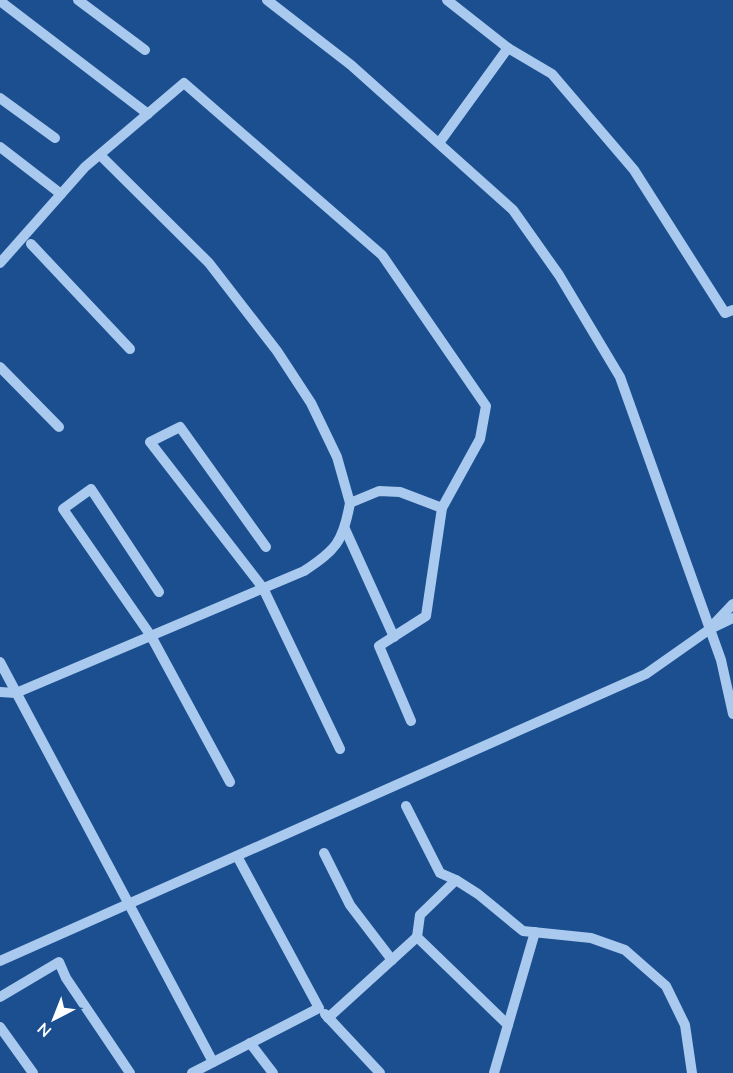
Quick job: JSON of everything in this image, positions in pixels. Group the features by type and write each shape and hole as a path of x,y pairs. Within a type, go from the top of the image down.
{"street":[{"path":"78,0 145,50"},
{"path":"267,0 351,65 513,210 559,275 620,376 721,660 733,714"},
{"path":"447,0 508,48 552,74 634,170 725,313 733,310"},
{"path":"0,1 148,114"},
{"path":"439,143 508,48"},
{"path":"0,263 85,167 184,84 382,255 486,406 480,439 442,507 426,616 379,646 411,721"},
{"path":"0,98 55,138"},
{"path":"0,147 61,194"},
{"path":"0,692 16,693 304,571 329,555 345,529 350,503 337,457 311,403 277,351 209,263 100,154"},
{"path":"31,244 130,349"},
{"path":"0,367 59,427"},
{"path":"267,547 180,427 150,442 263,588 340,749"},
{"path":"159,592 91,489 63,509 151,636 230,782"},
{"path":"350,503 379,491 400,492 442,507"},
{"path":"345,529 394,637"},
{"path":"710,629 733,604"},
{"path":"0,961 646,674 710,629 733,618"},
{"path":"0,662 213,1062"},
{"path":"406,806 440,873 478,894 523,931 591,938 625,950 666,986 685,1024 692,1073"},
{"path":"324,854 350,905 392,960"},
{"path":"237,856 319,1008 380,1073"},
{"path":"328,1018 417,937 420,915 456,880"},
{"path":"494,1073 535,933"},
{"path":"417,937 508,1025"},
{"path":"0,997 59,962 66,978 130,1073"},
{"path":"192,1073 319,1008"},
{"path":"0,1027 33,1073"},
{"path":"250,1043 273,1073"}]}
